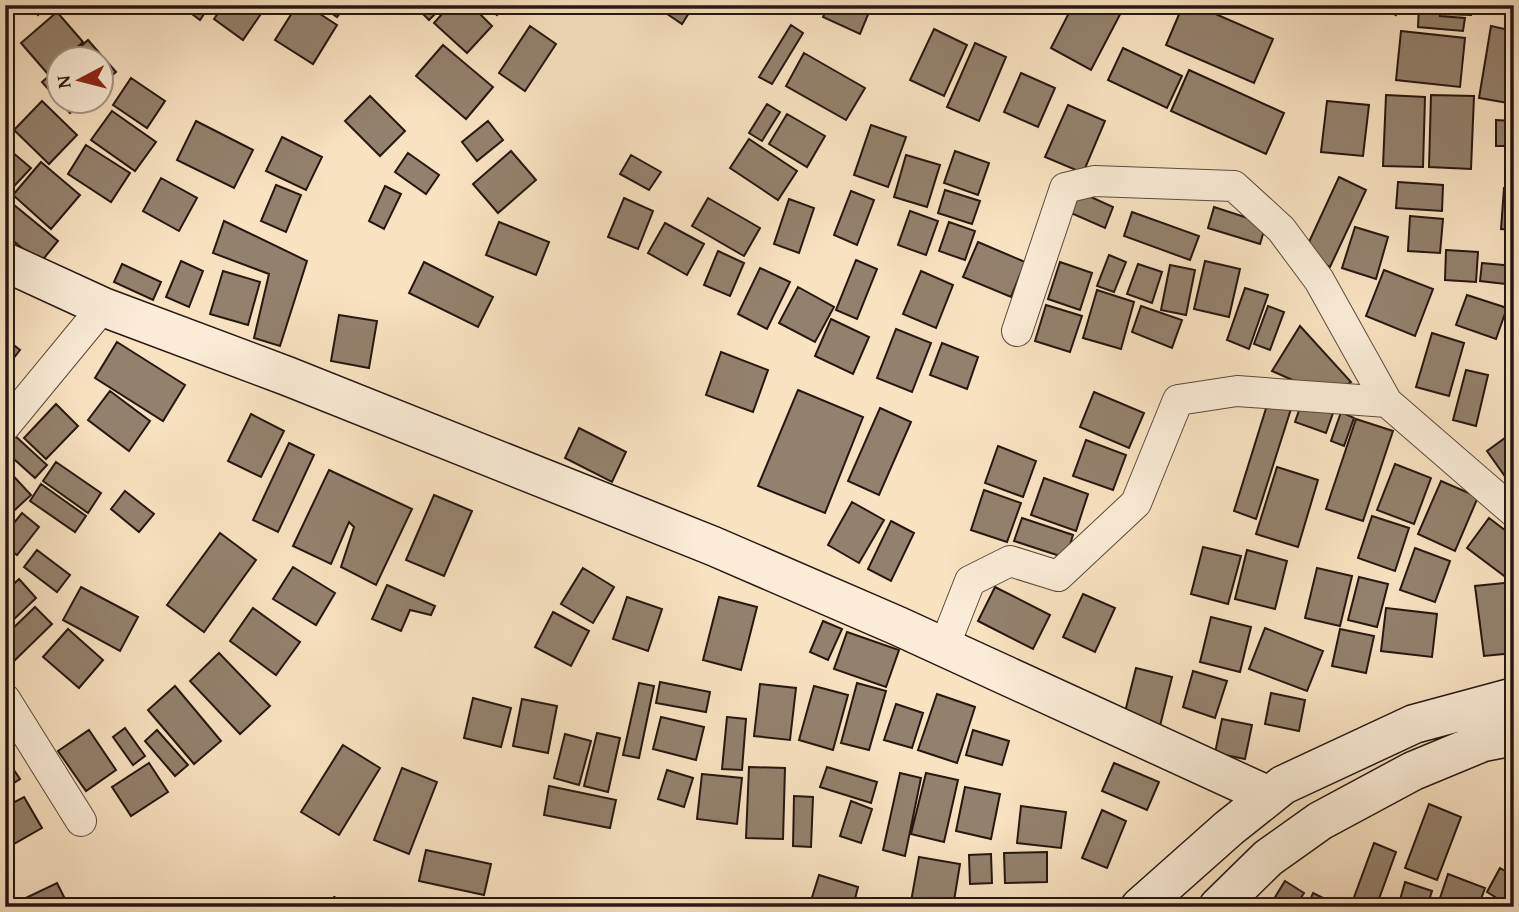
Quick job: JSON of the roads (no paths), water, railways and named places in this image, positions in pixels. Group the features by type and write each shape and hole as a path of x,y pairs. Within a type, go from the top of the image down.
{"street":[{"path":"1017,331 1065,188 1094,181 1234,186 1281,229 1319,280 1387,402 1514,512"},
{"path":"5,262 103,307 287,376 713,546 944,647 1269,796"},
{"path":"5,426 103,307"},
{"path":"944,647 970,581 1010,561 1058,576 1136,503 1178,400 1237,391 1387,402"},
{"path":"1140,907 1229,828 1283,785 1414,724 1514,697"},
{"path":"5,699 81,821"},
{"path":"1218,907 1268,858 1320,821 1413,771 1483,742 1514,736"}]}
